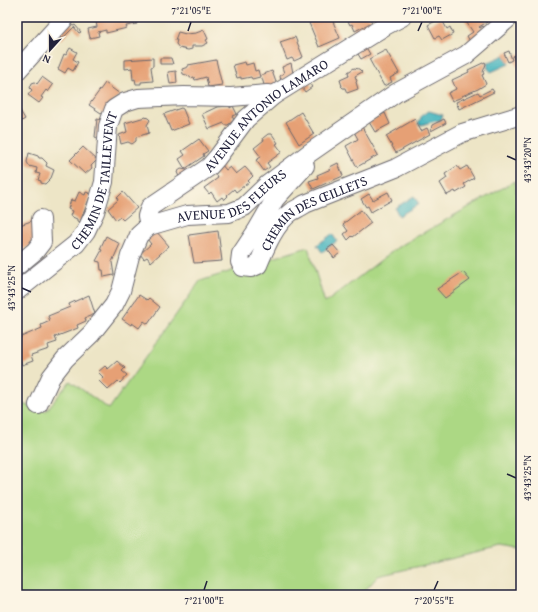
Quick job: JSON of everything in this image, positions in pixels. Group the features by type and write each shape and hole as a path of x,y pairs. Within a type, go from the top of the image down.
{"street":[{"path":"17,71 66,17"},
{"name":"AVENUE ANTONIO LAMARO","path":"149,226 147,216 150,207 208,167 217,158 246,118 274,95 402,17"},
{"name":"AVENUE DES FLEURS","path":"149,226 187,216 229,213 244,207 266,185 308,154 396,93 466,55 510,17"},
{"name":"CHEMIN DE TAILLEVENT","path":"17,291 76,244 86,231 96,212 104,182 108,126 114,109 125,102 138,98 274,95"},
{"name":"CHEMIN DES ŒILLETS","path":"308,154 308,161 305,167 274,200 257,230 240,254 240,262 243,267 251,268 258,265 269,241 281,222 292,212 305,204 396,168 462,133 521,115"},
{"path":"17,266 35,251 42,242 41,219"},
{"path":"38,405 51,377 66,359 91,334 114,305 121,292 130,256 139,236 149,226"}],"green space":[{"path":"515,181 521,227 521,550 501,547 378,576 361,595 17,595 17,397 22,404 46,411 70,381 109,409 200,281 308,247 325,303 398,247"}],"water":[{"path":"505,55 509,64 491,72 488,69 487,63"},
{"path":"429,111 443,115 441,120 422,125 418,124 422,115"},
{"path":"414,196 419,204 399,216 395,208"},
{"path":"332,234 337,241 322,252 317,245"}],"building":[{"path":"92,17 135,17 137,24 106,33 106,30 98,32 99,36 90,38 88,29 97,27 96,21 93,21"},
{"path":"322,17 331,17 340,38 319,47 309,23"},
{"path":"346,17 369,17 372,22 355,31 352,24 350,25"},
{"path":"463,17 484,17 487,22 479,27 480,28 483,26 487,32 472,45 467,36 473,32"},
{"path":"441,18 447,29 450,27 453,34 442,40 439,36 435,38 428,25"},
{"path":"71,22 73,26 75,25 81,32 79,33 74,27 61,40 59,35"},
{"path":"204,30 208,43 202,46 192,46 192,49 188,50 179,48 176,44 177,40 175,40 178,32 186,34"},
{"path":"295,37 303,57 294,61 292,58 287,60 280,42"},
{"path":"364,44 370,54 361,59 355,49"},
{"path":"70,48 77,52 73,59 78,62 73,71 68,68 65,73 58,69 64,54 66,55"},
{"path":"386,50 399,73 390,78 392,82 384,86 369,59"},
{"path":"509,51 512,60 508,62 504,53"},
{"path":"521,53 521,65 517,67 513,56"},
{"path":"153,58 153,66 151,67 153,81 136,84 135,79 133,80 132,68 125,69 125,60"},
{"path":"160,58 171,58 173,64 160,64"},
{"path":"216,60 222,85 208,87 206,77 195,80 194,77 190,78 190,76 183,74 182,69 188,67 188,65"},
{"path":"245,62 246,65 253,63 255,71 258,70 260,77 252,79 251,77 241,79 241,77 237,78 233,65"},
{"path":"485,62 484,74 482,75 486,84 452,101 448,93 456,89 452,80"},
{"path":"291,63 293,73 281,81 280,76 284,73 282,67"},
{"path":"354,68 359,69 362,72 355,76 358,89 347,93 345,88 341,86 340,80 349,76 348,72"},
{"path":"176,71 177,83 170,84 168,72"},
{"path":"272,71 277,85 265,88 261,75"},
{"path":"42,77 53,85 48,92 46,90 39,103 28,95 32,90 30,88 32,83 35,82 37,84"},
{"path":"305,77 312,87 305,92 298,82"},
{"path":"105,83 120,94 104,115 89,105"},
{"path":"492,89 494,92 459,109 456,102 478,92 480,95"},
{"path":"230,106 230,108 233,106 237,114 232,116 234,120 228,125 225,125 224,123 209,129 202,114 217,107"},
{"path":"17,107 25,119 17,124"},
{"path":"181,108 183,109 189,124 171,131 164,114"},
{"path":"301,112 314,134 299,144 286,122"},
{"path":"385,113 390,124 375,132 369,122"},
{"path":"145,117 150,120 147,125 149,133 136,137 136,141 132,144 128,142 121,144 119,135 127,132 125,123"},
{"path":"97,119 107,121 106,143 95,137"},
{"path":"415,119 421,131 427,128 430,134 396,153 386,136"},
{"path":"444,119 446,123 431,131 432,125"},
{"path":"361,125 378,155 357,167 346,146 358,139 353,130"},
{"path":"268,134 272,134 278,143 276,144 282,152 267,163 270,167 264,171 256,160 261,157 254,148 264,140 263,138"},
{"path":"199,139 208,151 203,154 204,156 185,169 179,159 185,155 182,151"},
{"path":"83,147 97,160 91,166 92,168 85,174 70,160"},
{"path":"29,153 42,158 47,163 46,166 54,170 51,178 45,184 38,180 40,174 36,173 37,168 29,166 27,162"},
{"path":"338,163 343,176 313,189 309,181 318,178 317,175 331,169 330,167"},
{"path":"221,164 226,170 230,167 236,174 245,167 253,176 248,181 249,182 236,192 234,189 224,200 222,197 217,201 211,192 209,194 204,188 218,178 212,171"},
{"path":"457,166 460,170 467,166 474,178 464,184 466,187 456,193 455,191 447,195 440,183 447,178 445,174"},
{"path":"181,169 187,170 190,177 181,182 177,172"},
{"path":"79,192 85,195 86,192 91,194 80,222 70,216 72,211 68,209 71,200 75,201"},
{"path":"123,192 137,208 123,220 120,217 116,220 108,209 118,200 117,198"},
{"path":"388,192 392,200 371,212 368,206 366,207 361,199 369,194 373,200"},
{"path":"361,210 371,223 348,240 344,234 348,231 343,224"},
{"path":"34,220 40,240 32,246 17,251 17,226"},
{"path":"156,231 169,246 151,262 147,257 144,259 140,254 151,244 147,239"},
{"path":"218,231 222,261 194,263 189,235"},
{"path":"106,236 120,244 112,262 114,275 104,277 100,262 96,261 102,250 100,249"},
{"path":"333,245 340,253 334,258 327,249"},
{"path":"463,272 470,280 445,298 437,289"},
{"path":"89,295 95,314 85,318 86,321 77,325 78,328 55,337 57,342 48,345 49,349 31,355 33,361 22,365 17,351 17,342 21,337 42,328 41,325 50,321 48,316 70,307 69,304"},
{"path":"139,295 147,300 149,298 160,307 148,324 144,321 139,328 122,319"},
{"path":"117,361 125,368 122,371 127,375 120,383 118,381 108,390 99,381 103,377 98,372 105,366 108,369"}]}
